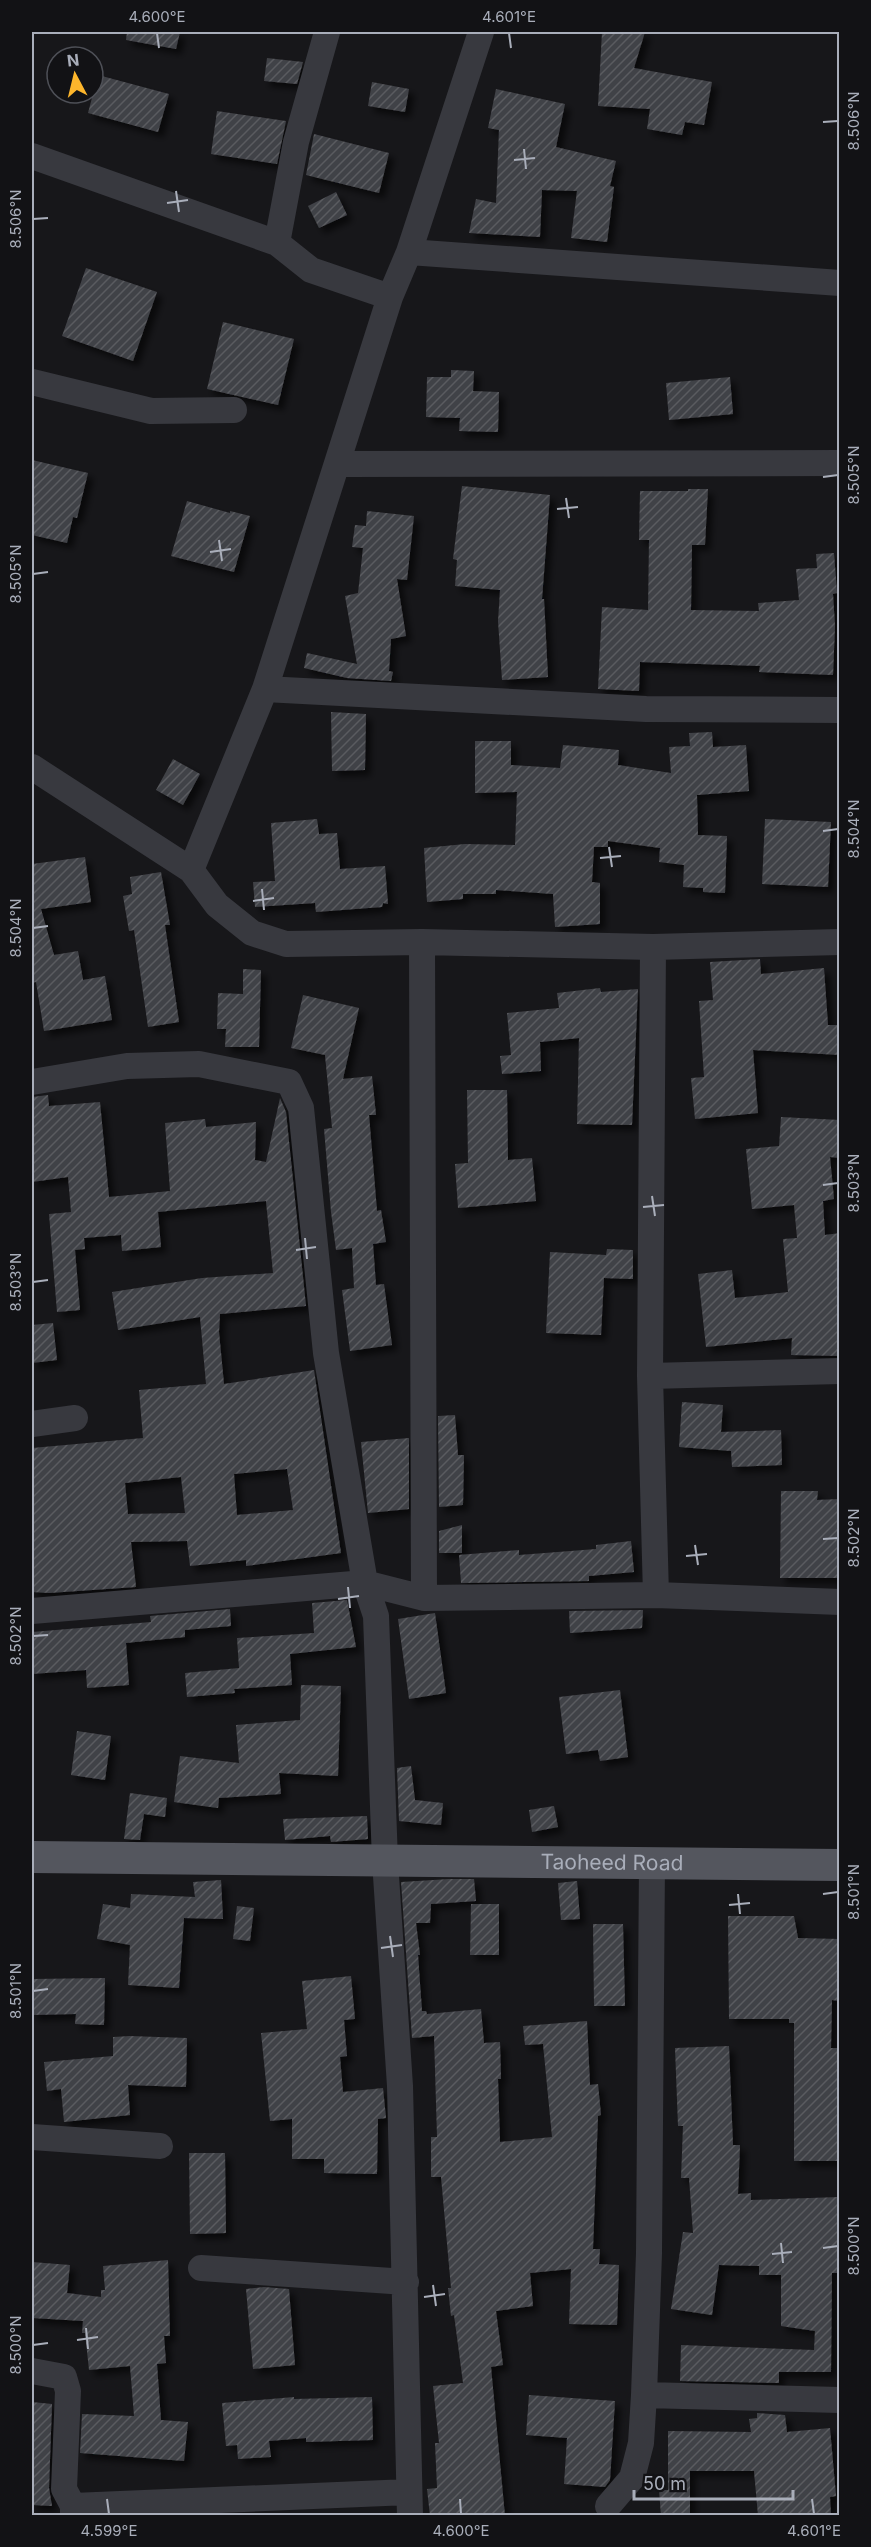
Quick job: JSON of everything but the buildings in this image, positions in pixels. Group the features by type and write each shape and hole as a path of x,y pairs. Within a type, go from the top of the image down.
{"main road":[{"name":"Taoheed Road","path":"32,1857 840,1865"}],"street":[{"path":"277,243 296,142 327,32"},
{"path":"191,870 266,689 390,297 409,252 481,32"},
{"path":"32,156 277,243 311,270 390,297"},
{"path":"409,252 840,283"},
{"path":"32,382 151,411 234,410"},
{"path":"338,464 840,463"},
{"path":"266,689 646,709 840,710"},
{"path":"32,767 191,870 217,905 252,933 286,944 422,942 653,947 840,942"},
{"path":"422,942 424,1598"},
{"path":"653,947 650,1376 656,1595"},
{"path":"32,1082 127,1066 199,1064 289,1083 301,1108 326,1353 365,1583 376,1616 386,1861 400,2086 410,2504 73,2511 64,2489 68,2391 64,2377 32,2371"},
{"path":"650,1376 840,1371"},
{"path":"32,1424 75,1418"},
{"path":"32,1611 365,1583 424,1598 656,1595 840,1602"},
{"path":"608,2506 632,2478 641,2443 649,2253 652,1862"},
{"path":"32,2137 160,2146"},
{"path":"201,2268 406,2282"},
{"path":"644,2395 840,2400"}]}
